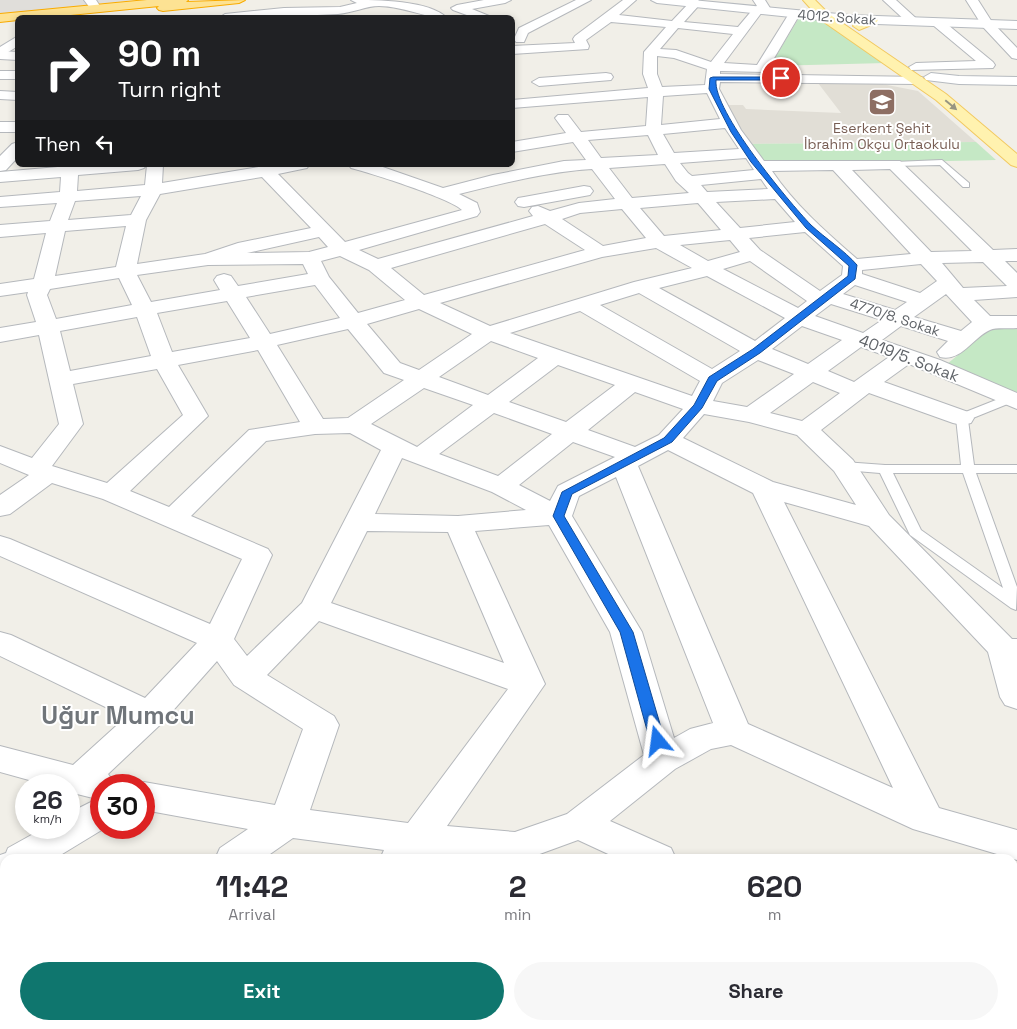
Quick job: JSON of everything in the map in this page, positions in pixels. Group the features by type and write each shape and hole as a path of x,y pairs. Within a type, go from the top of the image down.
{"highway":[{"path":"21,15 182,0"},
{"path":"98,15 238,0"},
{"path":"0,17 15,16"},
{"path":"0,25 15,23"}],"main road":[{"path":"0,17 92,3 155,0"},
{"path":"809,0 825,17 896,64 957,93 972,105"},
{"path":"823,0 832,10 860,22 941,97 1015,157"}],"street":[{"path":"357,0 376,12"},
{"path":"519,38 540,21 585,0"},
{"path":"592,78 583,46 579,40 630,0"},
{"name":"4012. Sokak","path":"657,0 758,5 794,14 860,22 1017,26"},
{"path":"889,0 913,22"},
{"path":"972,0 987,24 1017,55"},
{"path":"653,129 650,52 676,25 693,2"},
{"path":"444,3 462,8"},
{"path":"479,15 457,8 482,3 506,6"},
{"path":"713,78 758,5"},
{"path":"288,15 402,13 412,8 430,10 437,15"},
{"path":"368,15 376,12"},
{"path":"761,69 794,14"},
{"path":"524,16 540,21"},
{"path":"609,18 741,31"},
{"path":"650,52 676,54 713,78 834,78 852,80 919,75 988,65 938,23"},
{"path":"954,35 1017,40"},
{"path":"519,38 583,46"},
{"path":"519,38 556,117 577,137 627,204 659,242"},
{"path":"0,54 15,42"},
{"path":"0,54 15,56"},
{"path":"0,64 15,65"},
{"path":"867,65 896,64"},
{"path":"515,104 651,87 761,69 848,66"},
{"path":"535,73 592,78 621,76"},
{"path":"0,75 15,75"},
{"path":"919,75 989,81 1017,81"},
{"path":"713,78 730,123 780,194 809,226 853,271 922,300"},
{"path":"957,93 970,86 989,81"},
{"path":"556,117 651,87"},
{"path":"0,96 15,96"},
{"path":"0,107 15,108"},
{"path":"515,146 562,138 730,123"},
{"path":"0,127 15,127"},
{"name":"4770/8. Sokak","path":"653,129 682,177 678,181 702,197 753,254 823,298 897,318 963,339"},
{"path":"0,147 15,147"},
{"path":"0,166 15,150"},
{"path":"441,194 493,180 564,166 669,158 758,164 838,166 894,164 1017,284"},
{"path":"678,181 758,164"},
{"path":"838,166 985,323"},
{"path":"0,202 68,197 150,174 193,167"},
{"path":"0,177 70,171 150,174 267,172 291,167"},
{"path":"370,167 383,169 413,167"},
{"path":"474,167 600,252"},
{"path":"208,258 310,258 471,212 471,207 466,204 383,169"},
{"path":"0,508 43,472 71,424 48,327 37,295 43,283 57,226 68,197 70,171"},
{"path":"267,172 341,249 376,266 419,302 488,333 698,406 751,415 806,430 844,466 879,520 1010,649 1017,697"},
{"path":"112,494 196,416 165,362 145,310 125,271 150,174"},
{"path":"524,202 614,186 632,185"},
{"path":"376,266 579,208 702,197 780,194"},
{"path":"0,231 137,220"},
{"path":"60,380 165,362 264,342 353,321 600,252 659,242 809,226"},
{"path":"0,290 208,258 238,249 323,231"},
{"name":"4019/5. Sokak","path":"659,242 800,318 906,356 1014,400"},
{"path":"354,426 488,333 641,286 711,269 708,267 753,254"},
{"path":"558,516 567,492 668,440 698,406 713,379 756,351 800,318 853,271 926,258 1017,255"},
{"path":"208,258 233,293 315,427"},
{"path":"310,258 320,278 392,368 490,404 570,430 630,460 734,732"},
{"path":"0,335 320,278"},
{"path":"641,286 756,351 810,372 962,418"},
{"path":"751,415 810,372 897,318 922,300 953,288 1017,291"},
{"path":"584,305 713,379"},
{"path":"932,366 985,323 1017,322"},
{"path":"246,678 314,608 357,522 408,451 490,404 555,356"},
{"path":"806,430 906,356"},
{"path":"500,486 632,383"},
{"path":"173,518 258,435 315,427 354,426 408,451 500,486 558,516 626,632 663,760"},
{"path":"668,440 764,488 879,520"},
{"path":"0,454 43,472 112,494 258,555 218,640 150,714 99,774"},
{"path":"764,488 926,818"},
{"path":"357,522 458,524 558,516"},
{"path":"458,524 530,684"},
{"path":"0,545 218,640 246,678 322,726 287,822 241,854"},
{"path":"314,608 530,684"},
{"path":"0,643 150,714"},
{"path":"408,849 530,684"},
{"path":"408,849 515,847 580,824 663,760 702,738 734,732 926,818 1017,845"},
{"path":"0,759 90,784"},
{"path":"155,798 287,822 428,854"},
{"path":"30,854 90,819"},
{"path":"580,824 646,854"}],"lane":[{"path":"894,164 942,162 966,185"},
{"path":"1014,400 962,418 968,469 1016,605"},
{"path":"844,466 885,469 1017,469"},
{"path":"885,469 915,532 1016,605"}],"shaded area":[{"path":"0,0 136,0 0,14"},
{"path":"818,83 877,83 918,91 976,142 746,144 727,105 743,105 746,109 841,113"}],"green space":[{"path":"800,16 819,17 886,63 770,66"},
{"path":"976,142 996,160 764,165 747,144"},
{"path":"990,329 1017,329 1017,393 947,364"}],"place":[{"name":"Eserkent Şehit İbrahim Okçu Ortaokulu","path":"882,102"}],"district":[{"name":"Uğur Mumcu","path":"118,715"}],"route":[{"path":"658,741 626,632 558,516 567,492 668,440 698,406 713,379 756,351 800,318 819,300 828,296 852,277 853,265 795,212 754,160 734,132 712,89 713,78 781,78"}]}
